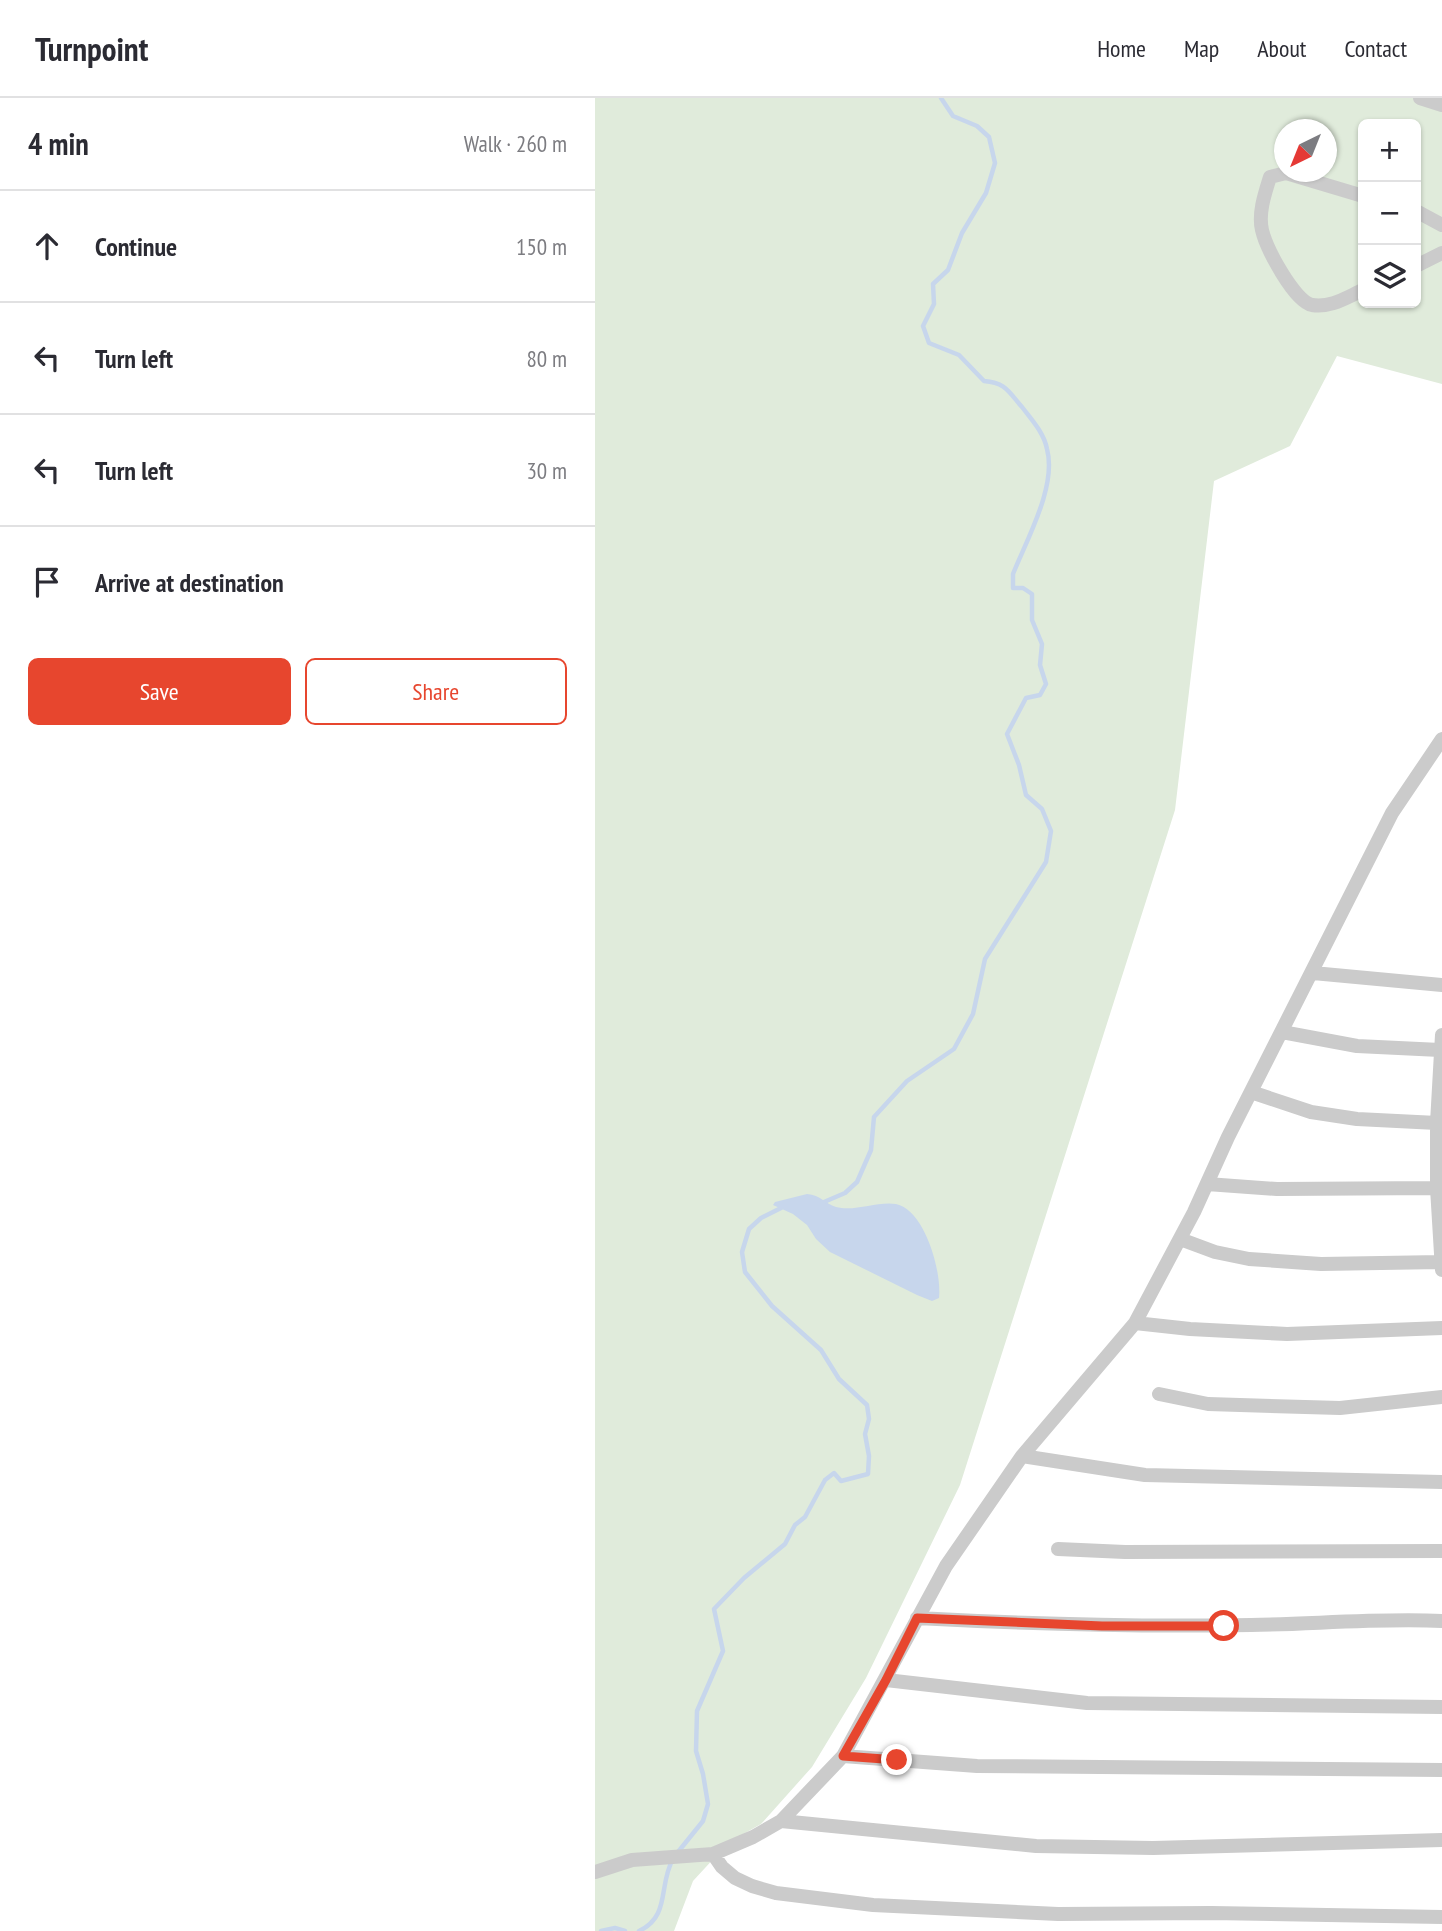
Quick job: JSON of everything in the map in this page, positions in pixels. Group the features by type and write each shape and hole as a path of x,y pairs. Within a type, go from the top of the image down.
{"street":[{"path":"1358,194 1286,173 1270,177 1263,199 1262,230 1289,287 1310,304 1330,305 1358,292"},
{"path":"1421,214 1442,225"},
{"path":"1421,263 1442,253"},
{"path":"595,1872 632,1860 713,1854 753,1837 781,1821 843,1756 946,1566 1022,1456 1135,1323 1180,1239 1392,813 1442,739"},
{"path":"1313,972 1442,985"},
{"path":"1180,1239 1215,1252 1249,1259 1441,1267 1437,1123 1441,1043 1357,1046 1282,1032"},
{"path":"1251,1092 1311,1112 1357,1119 1437,1123"},
{"path":"1207,1184 1277,1189 1437,1188"},
{"path":"1135,1323 1287,1334 1442,1328"},
{"path":"1159,1394 1208,1404 1340,1408 1442,1396"},
{"path":"1022,1456 1145,1475 1442,1482"},
{"path":"1058,1549 1125,1552 1442,1551"},
{"path":"917,1618 1149,1627 1442,1620"},
{"path":"886,1680 1087,1703 1442,1707"},
{"path":"843,1756 977,1766 1442,1770"},
{"path":"781,1821 1036,1846 1153,1848 1442,1840"},
{"path":"713,1854 722,1867 735,1878 752,1886 776,1893 873,1905 1058,1914 1211,1913 1442,1917"}],"green space":[{"path":"595,98 1442,98 1442,384 1337,356 1290,446 1214,481 1175,810 960,1485 866,1678 812,1767 761,1824 729,1842 693,1881 674,1931 595,1931"}],"water":[{"path":"807,1194 832,1206 843,1208 889,1203 906,1209 915,1218 930,1244 938,1273 939,1298 932,1301 917,1295 830,1252 816,1239 807,1225 793,1214 773,1205 775,1202"}],"waterway":[{"path":"824,1202 845,1193 857,1182 871,1150 874,1117 907,1081 954,1049 973,1014 985,959 1046,862 1051,831 1042,809 1026,795 1019,765 1007,734 1026,698 1040,695 1046,684 1040,665 1042,644 1032,620 1032,594 1023,588 1013,588 1013,574 1044,496 1049,464 1047,449 1037,427 1010,392 1002,386 984,381 959,355 929,343 923,326 934,304 933,284 948,270 962,233 986,193 995,163 989,137 977,126 953,116 941,98"},
{"path":"678,1852 703,1821 708,1804 696,1751 697,1711 723,1651 714,1609 744,1578 785,1544 795,1525 805,1517 825,1480 834,1473 841,1481 868,1474 869,1456 865,1434 869,1419 867,1405 839,1379 821,1350 772,1306 745,1272 742,1252 749,1229 761,1218 781,1208"},
{"path":"639,1931 656,1917 673,1859"},
{"path":"601,1931 615,1928 625,1931"}],"route":[{"path":"897,1760 843,1756 917,1618 1102,1626 1224,1626"}]}
